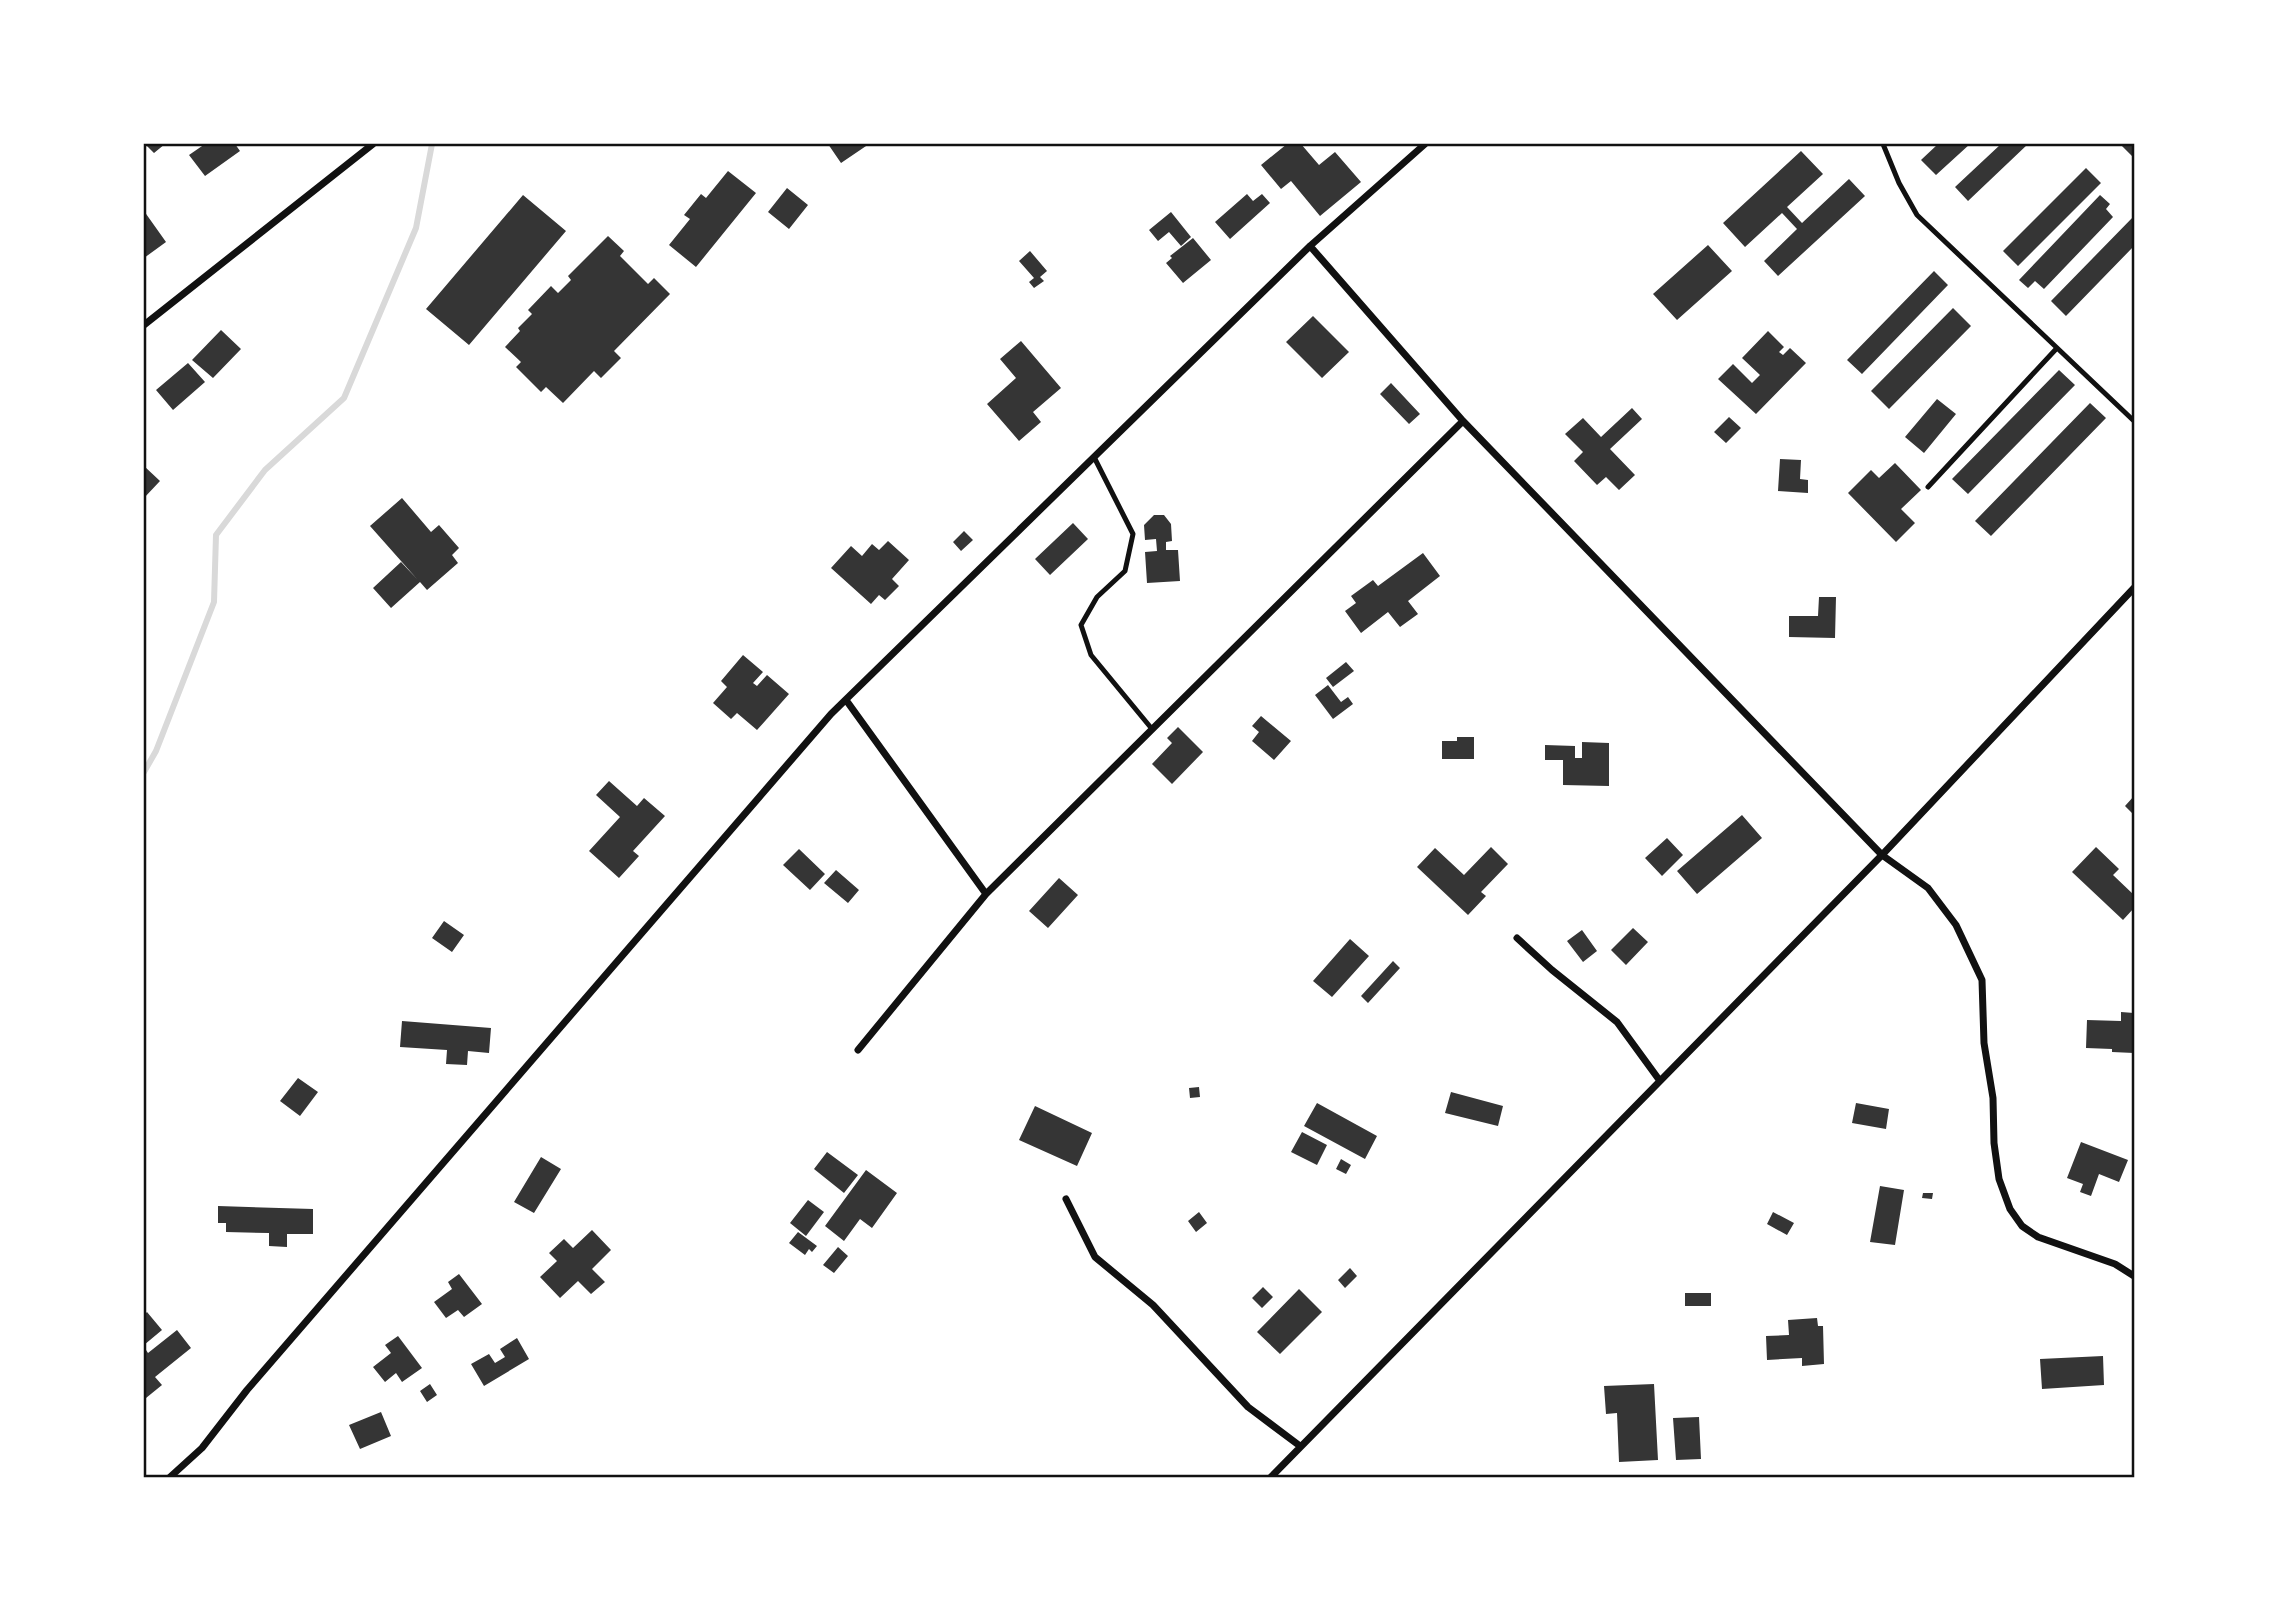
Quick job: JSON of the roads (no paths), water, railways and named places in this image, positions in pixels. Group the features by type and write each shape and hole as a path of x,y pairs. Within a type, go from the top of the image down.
{"street":[{"path":"144,325 373,144"},
{"path":"169,1478 202,1448 247,1390 846,700 1310,246 1425,144"},
{"path":"1310,246 1463,421 1882,855 1927,888 1956,925 1982,980 1984,1043 1993,1098 1994,1143 1999,1179 2010,1209 2022,1226 2038,1237 2115,1264 2134,1276"},
{"path":"858,1049 986,894 1463,421"},
{"path":"1270,1478 1882,855 2134,588"},
{"path":"846,700 986,894"},
{"path":"1517,938 1617,1022 1660,1081"},
{"path":"1066,1199 1095,1257 1153,1305 1248,1407 1300,1446"}],"lane":[{"path":"1883,144 1899,183 1917,215 2134,421"},
{"path":"1928,487 2057,348"},
{"path":"1094,457 1133,534 1125,571 1097,597 1081,625 1091,654 1152,729"}],"waterway":[{"path":"144,772 156,751 214,602 216,535 265,470 344,398 416,228 432,144"}]}
